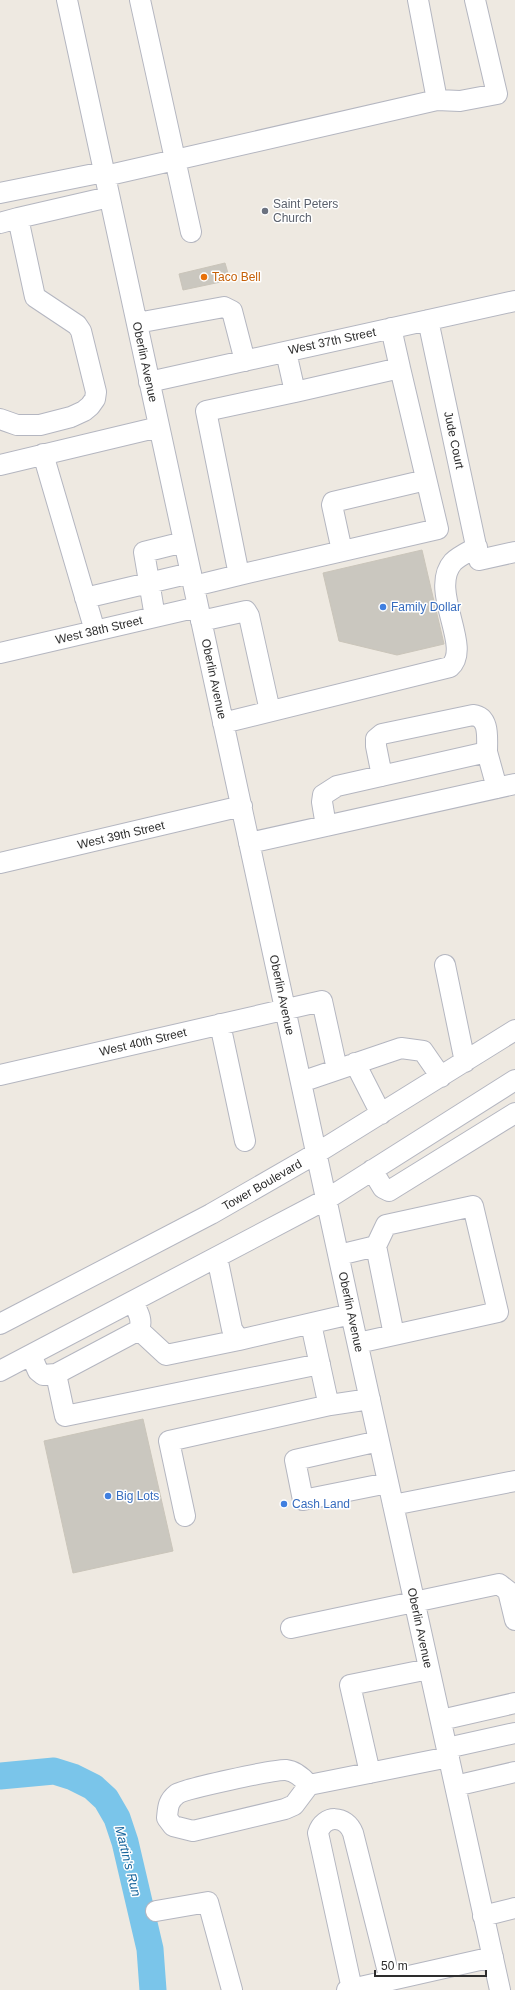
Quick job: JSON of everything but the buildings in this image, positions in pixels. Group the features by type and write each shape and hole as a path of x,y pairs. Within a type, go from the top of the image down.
{"street":[{"name":"Oberlin Avenue","path":"67,0 351,1314 500,1990"},
{"path":"140,0 192,232"},
{"path":"418,0 437,100"},
{"path":"0,192 104,174 437,100 460,101 497,94 475,0"},
{"path":"0,419 18,425 40,425 71,417 84,411 90,406 95,399 96,392 81,331 77,325 35,297 9,221 110,197"},
{"name":"West 37th Street","path":"150,382 515,301"},
{"path":"137,323 224,307 229,308 232,311 245,361"},
{"name":"Jude Court","path":"428,320 478,553"},
{"path":"85,598 148,583 239,575 438,528 391,328"},
{"path":"286,352 295,392"},
{"path":"239,575 206,411 400,368"},
{"path":"0,465 159,427"},
{"path":"43,454 95,631"},
{"path":"342,551 332,505 333,502 426,480"},
{"path":"155,617 148,583 144,552 184,542"},
{"path":"223,723 450,667 456,662 458,652 447,602 445,576 453,562 478,553 515,552"},
{"name":"West 38th Street","path":"0,653 155,617 246,611 250,616 270,711"},
{"path":"249,843 506,786 487,752 486,727 483,719 480,716 473,715 382,734 376,739 376,746 382,776"},
{"path":"326,826 322,802 327,791 337,786 487,752"},
{"name":"West 39th Street","path":"0,863 242,806"},
{"path":"445,965 465,1062"},
{"name":"West 40th Street","path":"0,1075 285,1008 322,1001 346,1066"},
{"path":"220,1024 245,1141"},
{"name":"Tower Boulevard","path":"0,1324 212,1214 382,1114 515,1030"},
{"path":"301,1082 401,1048 423,1051 441,1077"},
{"path":"346,1066 382,1114"},
{"path":"0,1371 327,1199 515,1080"},
{"path":"372,1170 383,1188 389,1191 515,1113"},
{"path":"358,1343 498,1312 473,1206 386,1225 376,1246 394,1335"},
{"path":"339,1255 376,1246"},
{"path":"217,1257 232,1328 239,1340"},
{"path":"31,1355 38,1371 43,1375 56,1374 139,1330 141,1324 140,1315 133,1302"},
{"path":"139,1330 166,1355 351,1314"},
{"path":"311,1324 328,1402 330,1405"},
{"path":"56,1374 65,1416 320,1364"},
{"path":"185,1516 169,1441 330,1405 370,1399"},
{"path":"379,1441 295,1460 303,1500 388,1483"},
{"path":"393,1505 515,1481"},
{"path":"291,1628 499,1584 508,1590 515,1620"},
{"path":"370,1773 350,1685 429,1669"},
{"path":"441,1720 515,1703"},
{"path":"309,1785 301,1776 287,1770 274,1770 213,1784 178,1793 168,1803 167,1818 173,1826 193,1831 285,1809 294,1805 309,1785 370,1773 515,1734"},
{"path":"455,1786 515,1772"},
{"path":"390,1980 353,1833 350,1826 344,1820 331,1820 320,1828 318,1833 350,1989 390,1980 417,1982 493,1957"},
{"path":"156,1912 208,1902 232,1990"},
{"path":"483,1916 515,1908"}],"waterway":[{"name":"Martin's Run","path":"0,1776 54,1771 73,1777 93,1787 106,1799 117,1818 125,1842 150,1949 153,1990"}],"place":[{"name":"Saint Peters Church","path":"265,211"},
{"name":"Taco Bell","path":"204,277"},
{"name":"Family Dollar","path":"383,607"},
{"name":"Big Lots","path":"108,1496"},
{"name":"Cash Land","path":"284,1504"}]}
